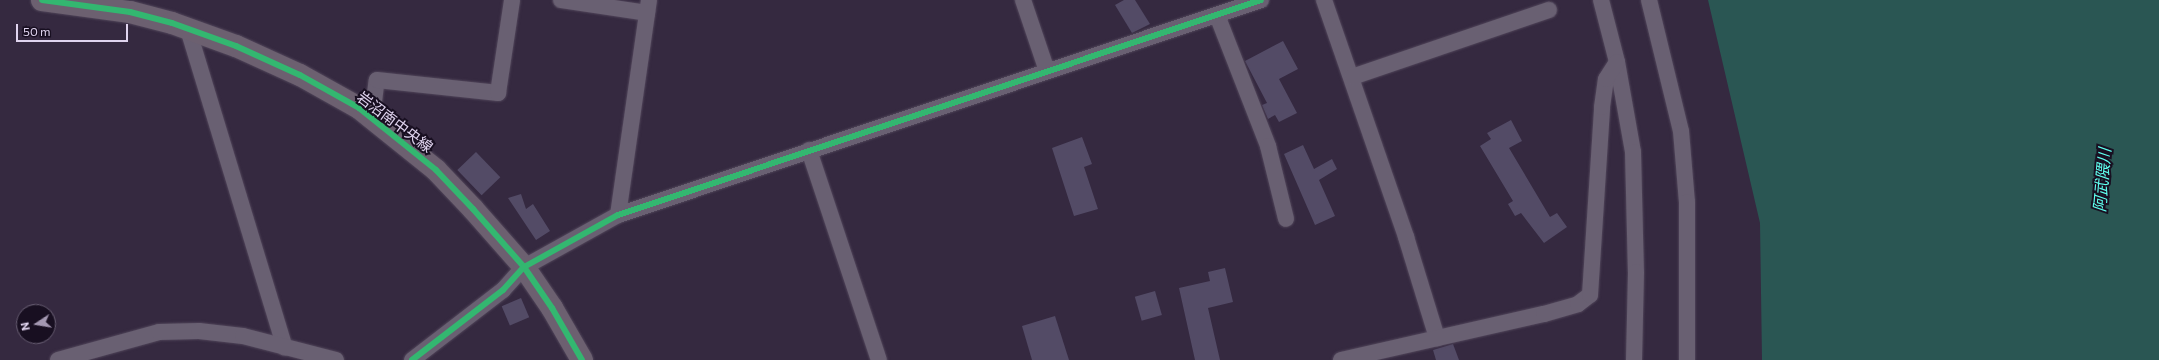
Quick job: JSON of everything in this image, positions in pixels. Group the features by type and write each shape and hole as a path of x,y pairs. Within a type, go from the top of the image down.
{"street":[{"name":"岩沼南中央線","path":"42,0 131,6 300,75 372,118 436,170 524,267 552,308 582,360"},
{"path":"372,118 377,80 498,93 512,0"},
{"path":"561,0 648,6 618,215"},
{"path":"1023,0 1047,71"},
{"path":"412,360 503,290 524,267 618,215 1261,0"},
{"path":"1324,0 1352,77 1406,237 1437,338"},
{"path":"1601,0 1617,62 1633,152 1636,272 1634,360"},
{"path":"1649,0 1681,131 1687,202 1687,360"},
{"path":"1352,77 1549,10"},
{"path":"1217,15 1268,146 1286,219"},
{"path":"188,29 285,348"},
{"path":"1341,360 1379,356 1437,338 1562,309 1578,304 1590,295 1602,107 1606,80 1617,62"},
{"path":"809,150 879,360"},
{"path":"58,360 159,332 206,332 244,336 285,348 336,360"}],"water":[{"name":"阿武隈川","path":"1708,0 2159,0 2159,360 1762,360 1760,223"}],"building":[{"path":"1124,0 1135,0 1150,24 1132,33 1115,5"},
{"path":"1283,41 1298,69 1279,79 1297,113 1279,122 1275,115 1268,119 1262,105 1267,103 1245,61"},
{"path":"1511,120 1522,141 1509,148 1550,217 1557,213 1567,227 1544,243 1521,213 1515,216 1508,204 1513,201 1480,146 1491,139 1487,133"},
{"path":"1082,137 1092,164 1084,167 1098,209 1074,216 1052,148"},
{"path":"1303,145 1314,169 1332,159 1337,169 1319,180 1335,216 1315,225 1284,154"},
{"path":"476,152 500,177 482,195 457,170"},
{"path":"521,194 526,209 533,204 550,231 536,240 508,198"},
{"path":"1225,268 1233,302 1208,308 1220,360 1195,360 1179,288 1210,281 1208,272"},
{"path":"1155,291 1162,315 1142,321 1135,297"},
{"path":"521,298 529,317 510,326 502,306"},
{"path":"1055,316 1069,360 1032,360 1022,326"},
{"path":"1453,344 1459,360 1436,360 1433,350"}],"cycle path":[{"path":"42,0 130,12 172,23 236,46 300,75 359,108 436,170 473,209 524,267 552,308 582,360"},
{"path":"412,360 503,290 524,267 618,215 1261,0"}]}
